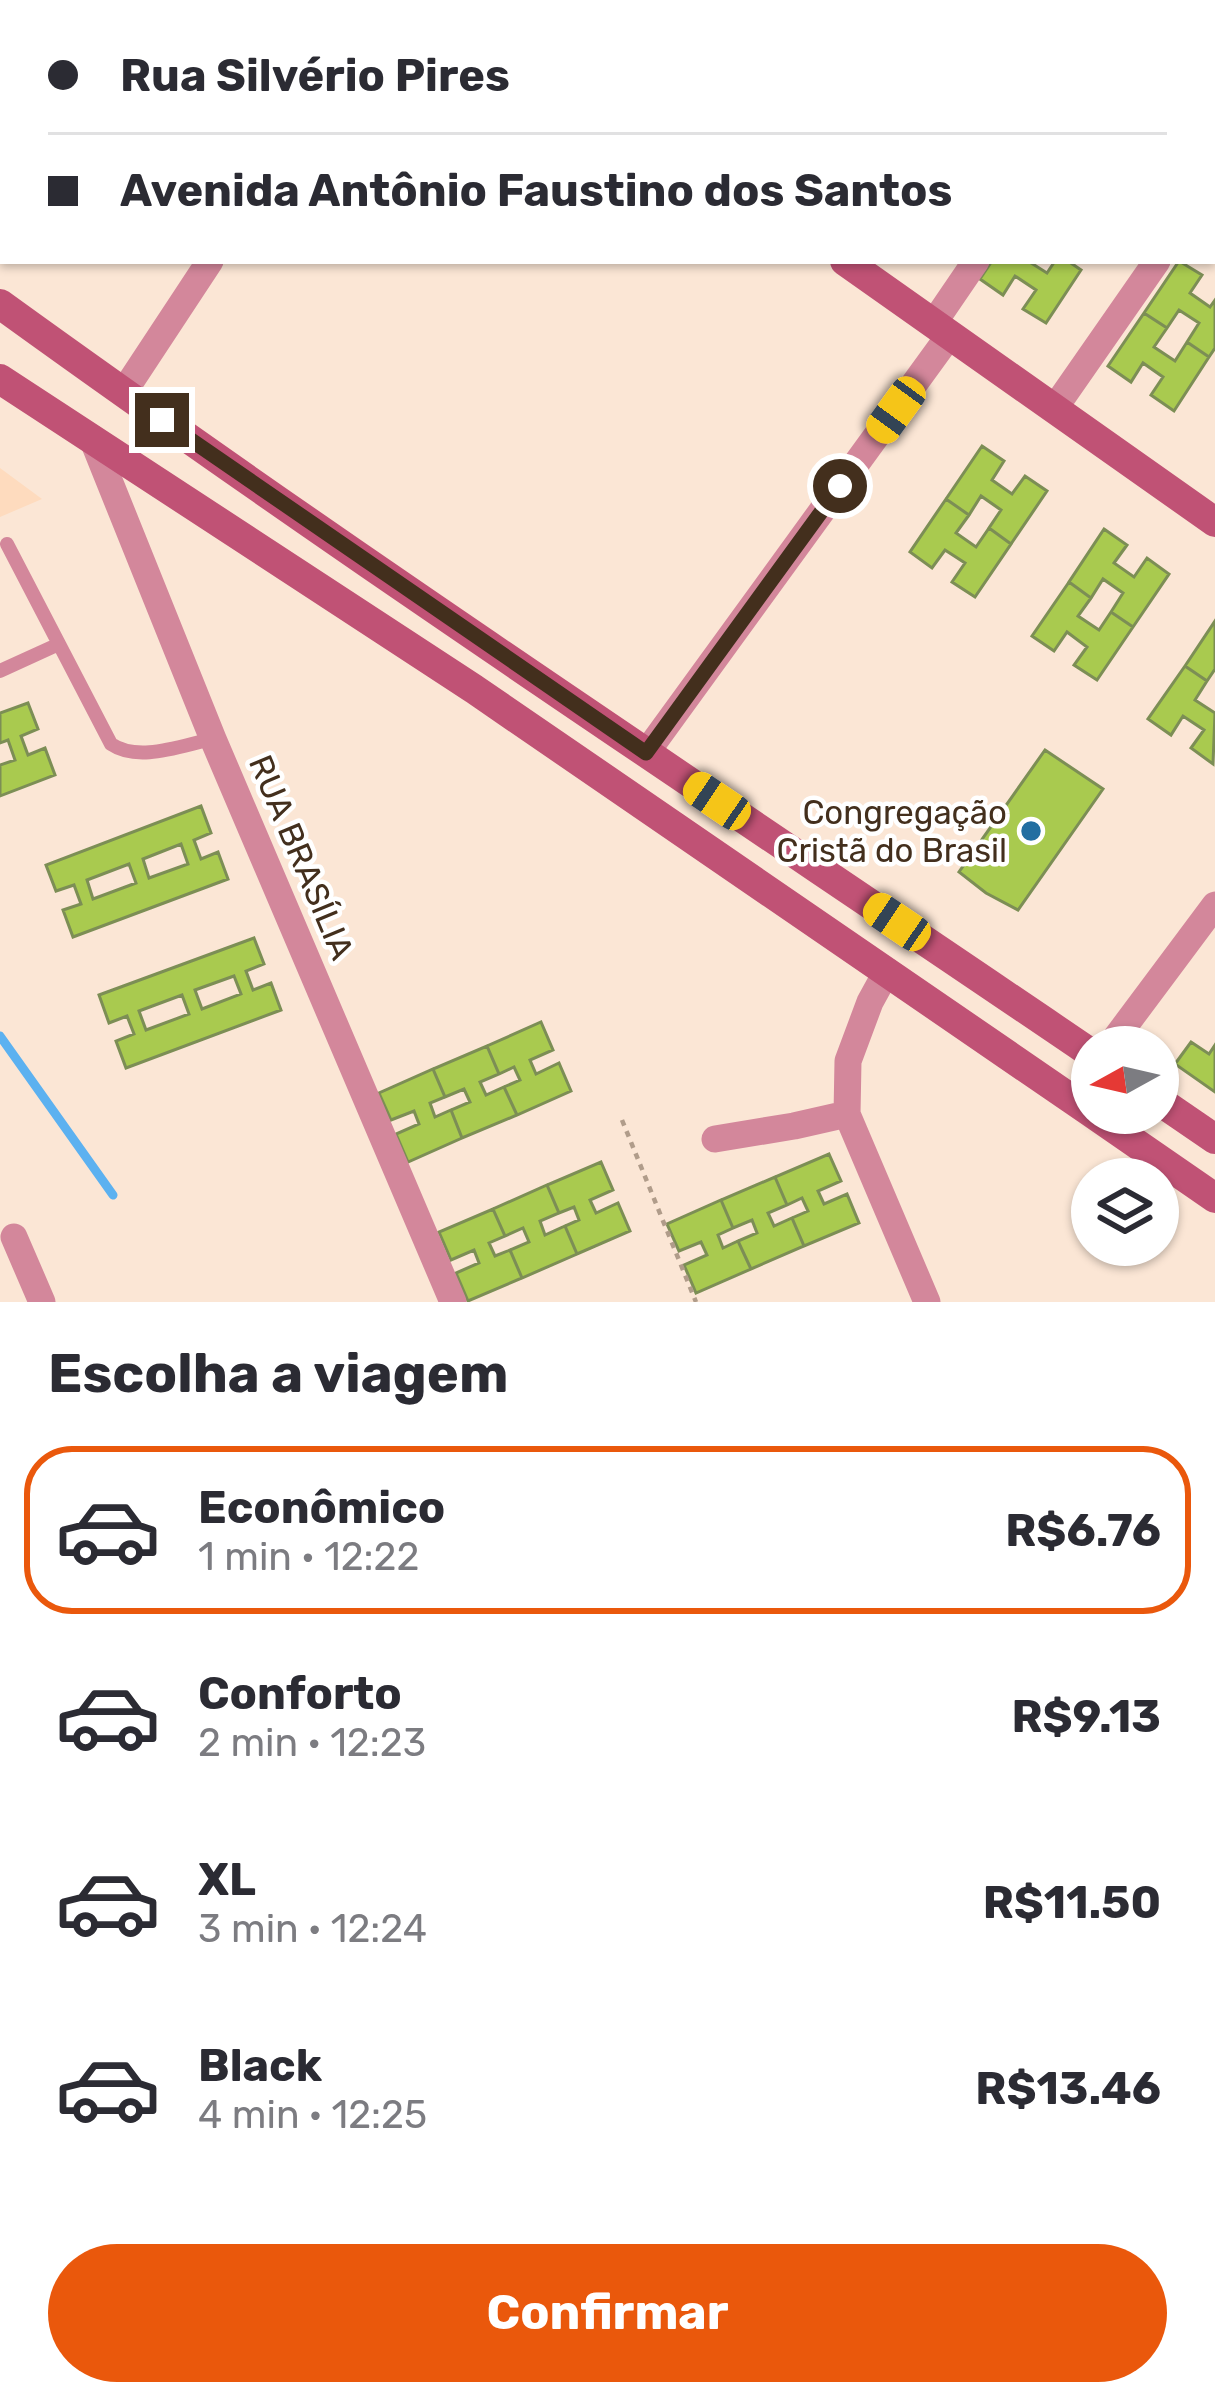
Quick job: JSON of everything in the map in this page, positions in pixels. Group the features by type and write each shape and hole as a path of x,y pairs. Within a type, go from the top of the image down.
{"main road":[{"path":"849,264 1215,522"},
{"path":"0,304 646,753 1071,1040"},
{"path":"0,379 474,689 1071,1098"},
{"path":"1179,1114 1215,1139"},
{"path":"1122,1134 1215,1198"}],"street":[{"path":"123,393 208,264"},
{"path":"646,753 941,330 974,264"},
{"path":"1054,409 1155,264"},
{"name":"RUA BRASÍLIA","path":"92,438 213,739 453,1302"},
{"path":"1125,1026 1215,905"},
{"path":"887,971 848,1061 847,1114 927,1302"},
{"path":"715,1139 847,1114"},
{"path":"14,1237 42,1302"}],"lane":[{"path":"7,544 111,743 135,754 213,739"},
{"path":"0,671 59,644"}],"path":[{"path":"622,1120 695,1302"}],"shaded area":[{"path":"0,468 42,499 0,517"}],"building":[{"path":"990,264 1033,264 1047,273 1053,264 1072,264 1081,270 1046,323 1023,309 1036,290 1015,276 1003,295 980,279"},
{"path":"1177,264 1184,264 1202,275 1190,293 1210,307 1215,300 1215,348 1209,357 1187,342 1199,323 1179,310 1167,328 1144,313"},
{"path":"1144,313 1167,328 1154,347 1175,361 1187,342 1209,357 1174,411 1151,395 1163,377 1143,363 1131,382 1108,366"},
{"path":"982,446 1004,461 992,480 1012,494 1025,476 1047,491 1011,544 989,528 1001,510 981,496 969,515 946,499"},
{"path":"946,499 969,515 956,533 976,547 989,528 1011,544 975,597 952,582 965,563 945,550 932,568 910,552"},
{"path":"1104,529 1127,545 1114,563 1134,577 1147,558 1169,574 1133,627 1111,612 1123,593 1103,579 1091,598 1069,582"},
{"path":"1069,582 1091,598 1078,616 1099,630 1111,612 1133,627 1097,680 1074,665 1087,647 1067,632 1054,651 1032,636"},
{"path":"1215,621 1215,669 1207,681 1185,666"},
{"path":"1185,666 1207,681 1195,700 1215,713 1213,764 1191,748 1204,730 1183,716 1171,735 1148,719"},
{"path":"28,703 38,729 21,736 28,755 45,748 55,775 0,796 0,765 15,760 8,740 0,743 0,713"},
{"name":"Congregação Cristã do Brasil","path":"1045,750 1103,789 1018,910 959,872"},
{"path":"201,806 211,833 194,840 201,859 218,852 228,879 73,937 63,910 81,904 74,885 56,891 46,865","holes":["181,844 188,864 149,878 143,859","129,864 136,883 93,899 87,880"]},
{"path":"254,938 264,964 246,971 253,990 271,983 281,1010 126,1068 116,1041 134,1034 127,1016 109,1023 99,995","holes":["234,976 241,994 202,1009 195,990","182,995 189,1014 146,1030 139,1011"]},
{"path":"541,1022 553,1050 530,1060 536,1074 559,1063 571,1091 517,1115 504,1087 520,1080 514,1067 499,1074 487,1046"},
{"path":"1191,1042 1209,1054 1215,1045 1215,1092 1179,1067 1179,1058"},
{"path":"487,1046 499,1074 480,1082 486,1095 504,1087 517,1115 462,1138 451,1110 470,1102 464,1089 445,1097 433,1069"},
{"path":"433,1069 445,1097 430,1103 435,1117 451,1110 462,1138 408,1162 396,1134 419,1124 414,1111 391,1120 379,1093"},
{"path":"829,1154 841,1181 818,1191 824,1204 847,1194 859,1223 804,1246 792,1218 808,1211 802,1198 787,1205 775,1177"},
{"path":"601,1162 613,1190 590,1200 596,1213 618,1203 630,1231 577,1254 565,1226 579,1220 574,1207 559,1213 547,1185"},
{"path":"775,1177 787,1205 768,1213 774,1226 792,1218 804,1246 751,1269 738,1241 757,1233 752,1220 733,1228 721,1200"},
{"path":"547,1185 559,1213 540,1221 545,1235 565,1226 577,1254 522,1278 510,1250 529,1242 523,1228 505,1236 493,1209"},
{"path":"721,1200 733,1228 718,1235 723,1248 738,1241 751,1269 696,1293 684,1265 707,1255 701,1242 679,1251 667,1224"},
{"path":"493,1209 505,1236 489,1243 495,1256 510,1250 522,1278 468,1301 456,1273 479,1263 474,1250 451,1260 439,1232"}],"waterway":[{"path":"0,1036 113,1195"}],"place":[{"name":"Congregação Cristã do Brasil","path":"1031,831"}],"route":[{"path":"162,420 646,753 840,486"}]}
